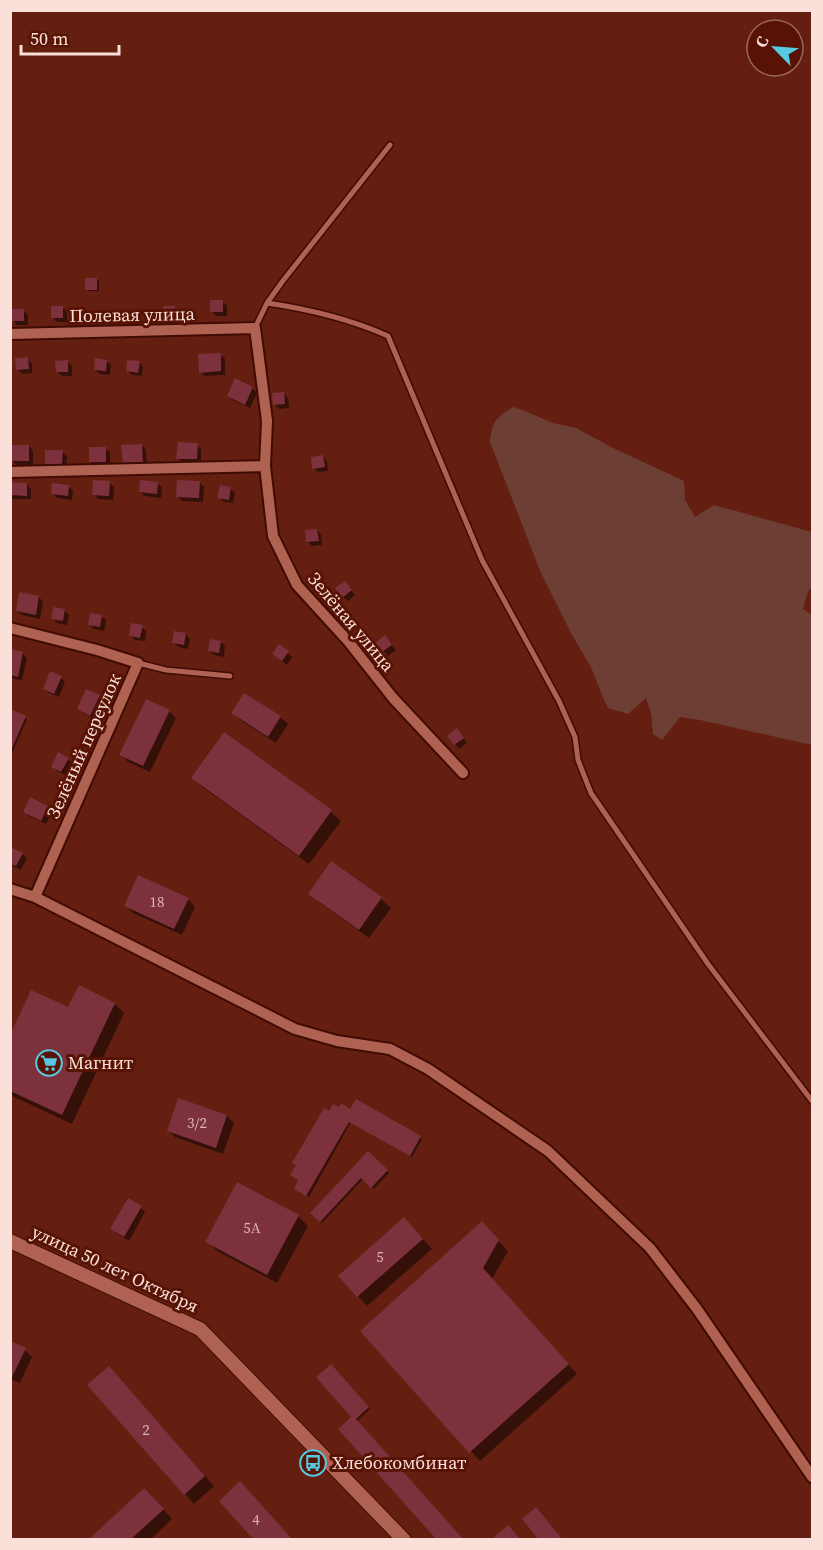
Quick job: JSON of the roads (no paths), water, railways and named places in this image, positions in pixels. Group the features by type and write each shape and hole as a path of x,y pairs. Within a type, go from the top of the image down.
{"street":[{"name":"Полевая улица","path":"10,334 255,328"},
{"name":"Зелёная улица","path":"255,328 267,421 265,466 273,536 297,585 348,641 393,698 463,772"},
{"path":"10,472 265,466"},
{"name":"Зелёный переулок","path":"10,627 138,663 35,897"},
{"path":"10,889 35,897 295,1029 337,1041 390,1049 428,1069 548,1151 650,1248 703,1318 813,1477"},
{"name":"улица 50 лет Октября","path":"10,1241 200,1329 404,1539"}],"lane":[{"path":"255,328 267,303 282,282 390,145"},
{"path":"267,303 299,308 372,329 388,336 482,561 559,701 575,737 578,760 591,793 708,964 813,1101"},
{"path":"138,663 166,670 230,676"}],"place":[{"name":"Магнит","path":"49,1063"},
{"name":"Хлебокомбинат","path":"313,1463"}]}
